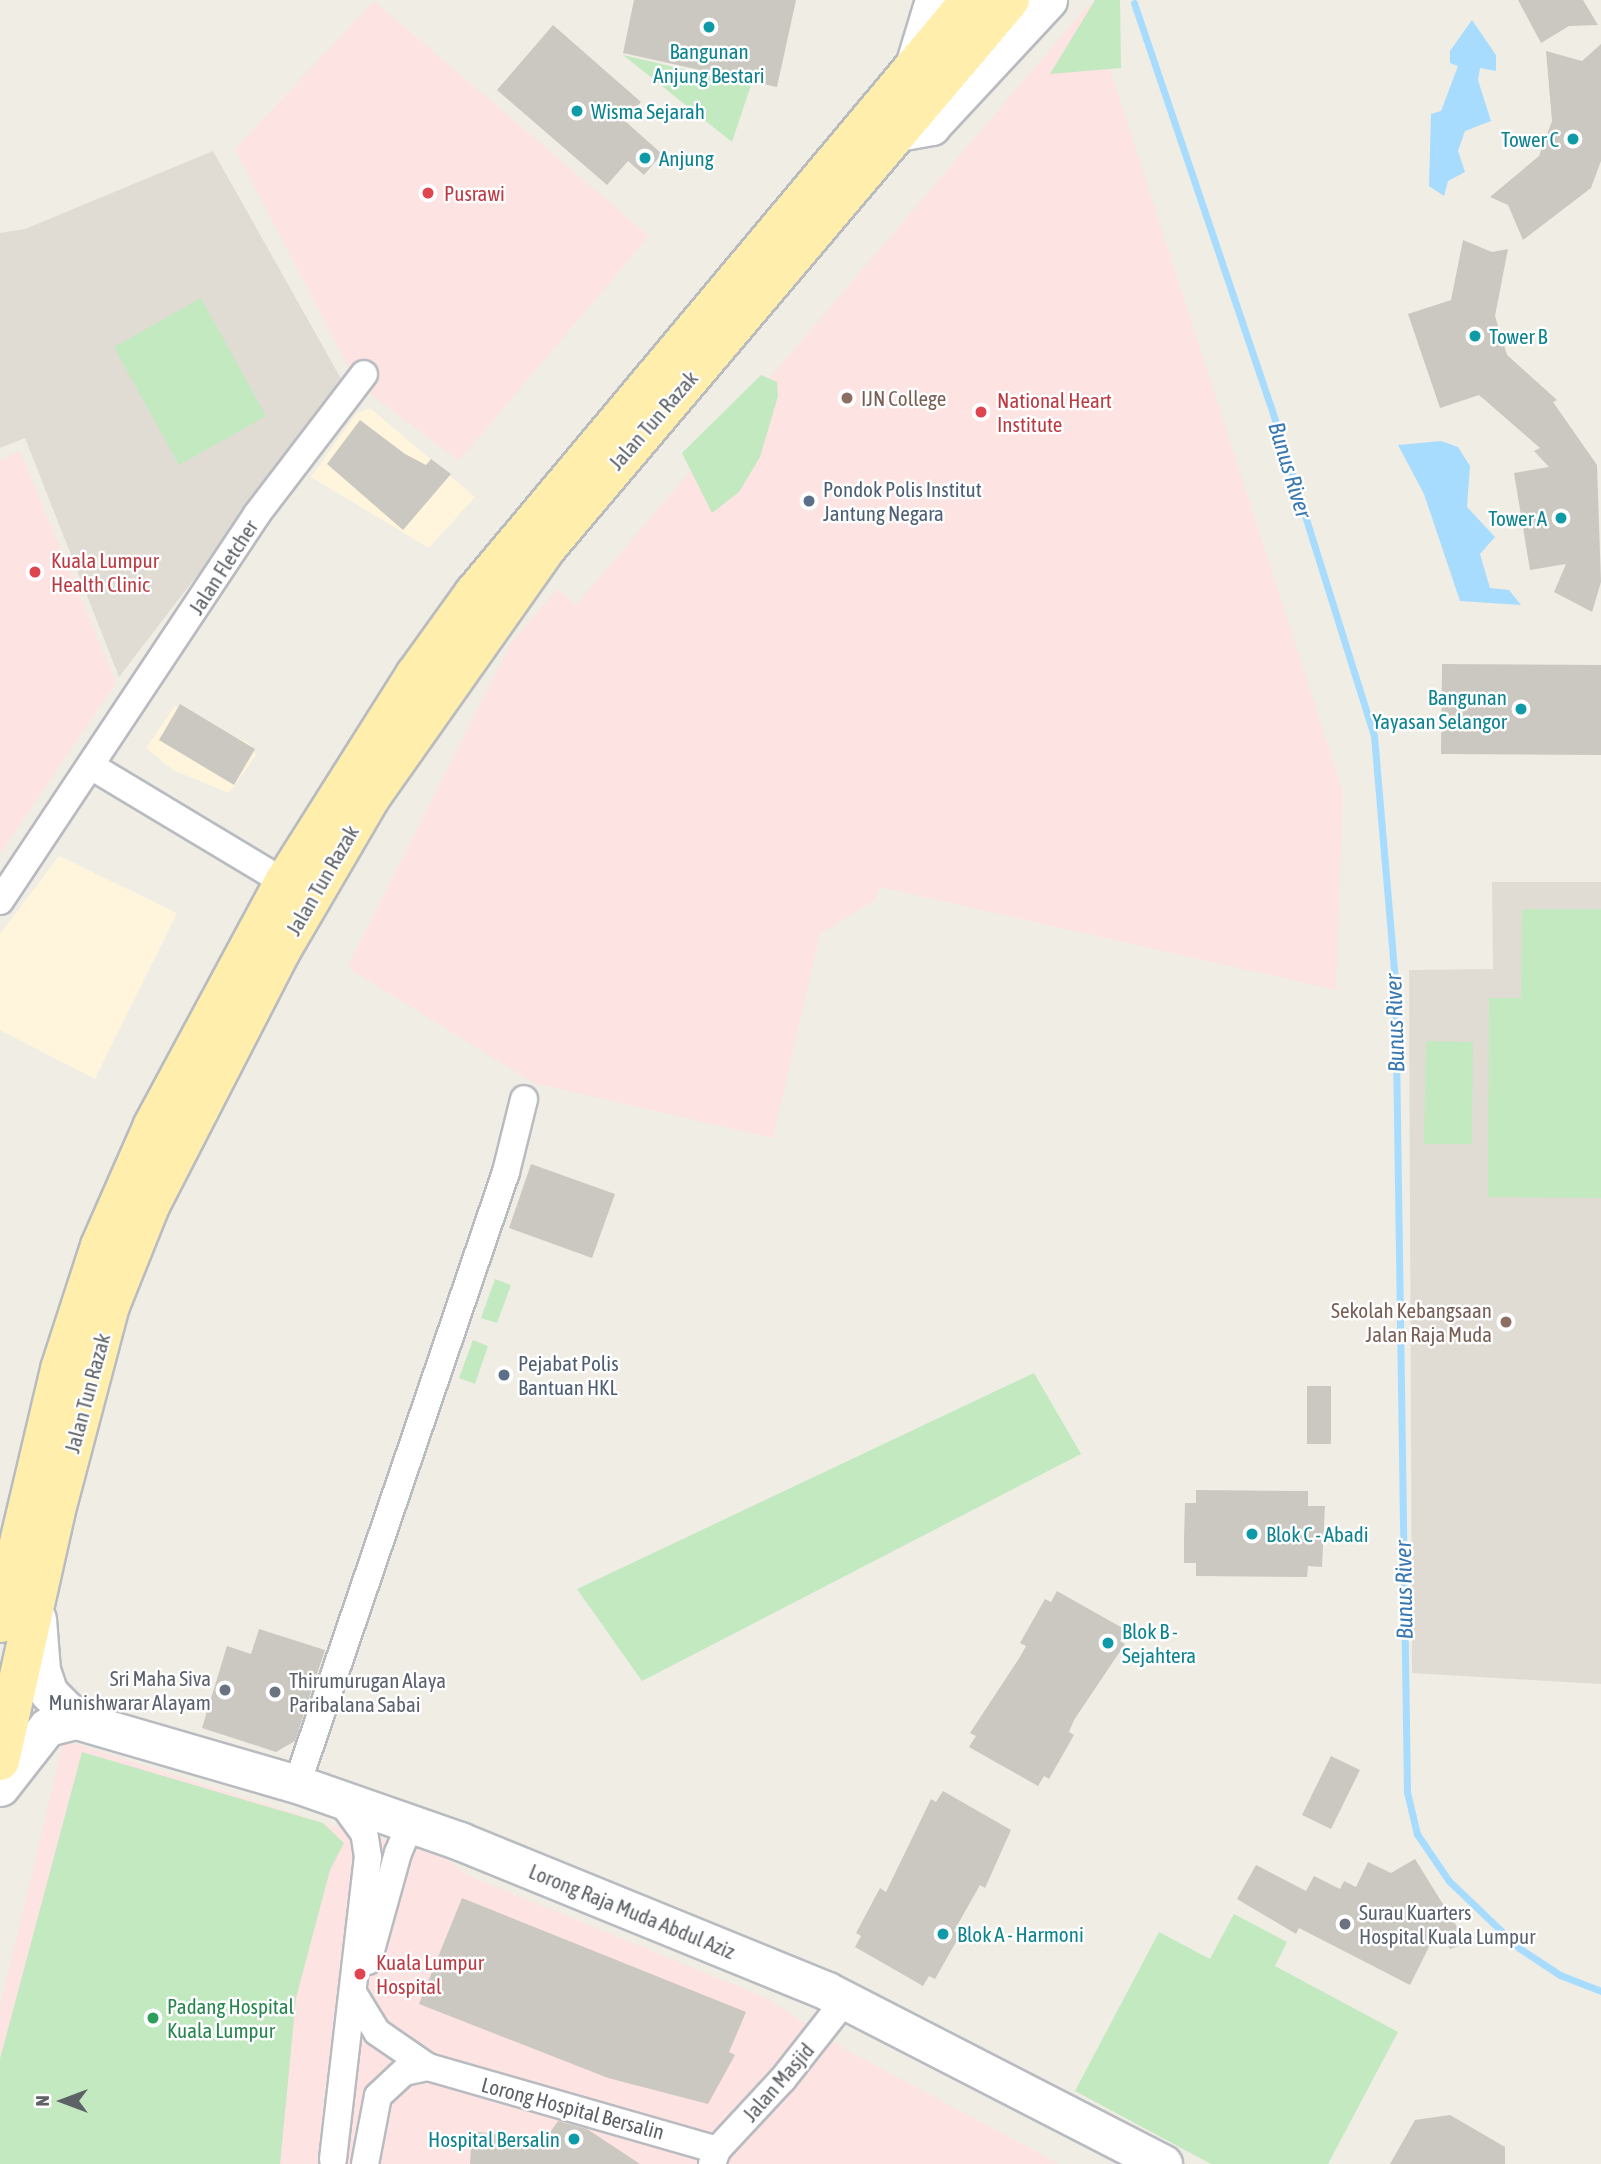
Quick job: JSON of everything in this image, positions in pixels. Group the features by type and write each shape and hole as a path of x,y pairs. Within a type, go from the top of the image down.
{"main road":[{"name":"Jalan Tun Razak","path":"0,1623 60,1369 91,1269 153,1125 284,882 415,675 482,583 970,0"},
{"name":"Jalan Tun Razak","path":"0,1761 37,1591 93,1366 150,1206 259,989 344,841 438,696 545,550 1010,0"}],"street":[{"name":"Jalan Tun Razak","path":"914,67 934,0"},
{"path":"898,132 931,126 1048,0"},
{"name":"Jalan Fletcher","path":"0,901 257,514 364,374"},
{"path":"90,766 284,882"},
{"path":"297,1784 506,1172 524,1100"},
{"name":"Lorong Raja Muda Abdul Aziz","path":"37,1591 41,1670 49,1693 76,1720 297,1784 411,1823 846,1999 1163,2164"},
{"path":"0,1787 47,1727 76,1720"},
{"path":"333,2159 356,1990 368,1857 357,1819 339,1799"},
{"path":"356,1990 373,1952 398,1853 411,1823"},
{"name":"Lorong Hospital Bersalin","path":"356,1990 377,2032 428,2067 715,2157"},
{"name":"Jalan Masjid","path":"715,2157 783,2080 846,1999"},
{"path":"365,2164 367,2134 378,2096 404,2072 428,2067"}],"shaded area":[{"name":"Pusrawi","path":"374,1 649,236 459,461 357,384 235,149"},
{"name":"National Heart Institute","path":"1089,4 1343,792 1336,990 880,887 876,899 820,934 773,1138 534,1083 353,971 349,963 511,643 557,589 576,605"},
{"path":"213,151 344,384 119,677 25,438 0,448 0,233 25,229"},
{"path":"370,408 475,497 429,548 311,477 356,414"},
{"name":"Kuala Lumpur Health Clinic","path":"20,451 116,683 0,854 0,461"},
{"path":"175,706 250,744 256,755 229,793 173,770 146,748"},
{"path":"59,856 177,913 95,1079 0,1030 0,934"},
{"name":"Sekolah Kebangsaan Jalan Raja Muda","path":"1492,882 1601,882 1601,1684 1412,1673 1409,970 1493,969"},
{"name":"Kuala Lumpur Hospital","path":"64,1740 365,1836 429,1845 467,1875 766,1998 845,2049 1059,2164 0,2164 0,2007"}],"green space":[{"path":"1095,0 1120,0 1121,68 1050,74"},
{"path":"623,55 751,85 732,142"},
{"path":"201,298 266,416 179,465 114,347"},
{"path":"761,375 777,382 778,396 760,457 739,492 712,513 682,453"},
{"path":"1522,909 1601,909 1601,1198 1488,1197 1489,998 1521,998"},
{"path":"1426,1041 1473,1042 1472,1144 1424,1144"},
{"path":"495,1279 511,1285 497,1323 481,1318"},
{"path":"473,1340 488,1346 475,1384 459,1378"},
{"path":"1034,1373 1081,1454 642,1681 577,1589"},
{"name":"Padang Hospital Kuala Lumpur","path":"82,1752 323,1823 344,1843 330,1870 296,1998 280,2164 0,2164 0,2059"},
{"path":"1234,1914 1287,1942 1275,1966 1398,2032 1328,2164 1211,2164 1075,2091 1159,1932 1210,1959"}],"water":[{"path":"1472,20 1496,55 1496,71 1480,68 1478,80 1491,121 1465,131 1458,151 1465,172 1448,181 1444,196 1429,186 1431,114 1441,111 1458,66 1450,63 1450,51"},
{"path":"1441,441 1458,447 1470,466 1467,507 1495,537 1480,554 1490,588 1509,590 1521,605 1460,601 1424,494 1398,445"}],"building":[{"name":"Bangunan Anjung Bestari","path":"634,0 796,0 777,87 623,53"},
{"path":"1518,0 1583,0 1598,25 1569,26 1541,43"},
{"name":"Wisma Sejarah","path":"553,25 641,102 625,121 662,154 644,175 628,161 607,185 497,90"},
{"name":"Tower C","path":"1601,44 1601,161 1591,188 1523,240 1508,205 1490,197 1539,156 1552,121 1546,51 1582,61"},
{"path":"1463,240 1492,252 1508,249 1495,316 1507,355 1557,400 1553,402 1597,465 1601,582 1592,612 1554,592 1566,564 1530,570 1514,473 1549,467 1534,451 1540,448 1479,395 1440,408 1408,314 1451,300"},
{"path":"360,420 405,454 426,465 431,459 451,474 403,530 327,464"},
{"name":"Bangunan Yayasan Selangor","path":"1442,664 1601,665 1601,755 1441,754"},
{"path":"180,704 255,749 234,785 159,740"},
{"path":"531,1164 615,1194 592,1258 509,1228"},
{"path":"1307,1386 1331,1386 1331,1444 1307,1444"},
{"name":"Blok C - Abadi","path":"1196,1490 1308,1491 1308,1506 1325,1506 1322,1567 1308,1566 1307,1577 1196,1576 1196,1563 1184,1563 1184,1540 1185,1503 1196,1503"},
{"path":"1057,1591 1126,1630 1120,1641 1125,1644 1074,1720 1069,1732 1074,1735 1049,1779 1044,1776 1038,1786 969,1747 976,1736 970,1733 1020,1657 1026,1646 1020,1643 1045,1599 1051,1602"},
{"name":"Thirumurugan Alaya Paribalana Sabai","path":"259,1629 325,1650 295,1741 276,1752 202,1728 227,1646 251,1654"},
{"path":"1331,1756 1360,1770 1331,1829 1302,1815"},
{"path":"943,1791 1011,1830 985,1888 980,1885 954,1931 960,1935 935,1979 929,1976 923,1986 855,1947 861,1936 856,1933 880,1888 886,1892 931,1799 936,1802"},
{"name":"Surau Kuarters Hospital Kuala Lumpur","path":"1415,1859 1467,1943 1450,1949 1438,1929 1410,1985 1299,1928 1296,1934 1237,1899 1256,1865 1306,1891 1314,1876 1340,1889 1344,1881 1356,1887 1368,1862 1391,1873"},
{"path":"462,1898 746,2012 729,2052 735,2055 708,2104 608,2078 419,2004"},
{"path":"1450,2115 1505,2147 1505,2164 1390,2164 1415,2120"},
{"name":"Hospital Bersalin","path":"558,2121 587,2129 640,2164 470,2164 472,2131 544,2141"}],"waterway":[{"name":"Bunus River","path":"1134,3 1270,404 1374,736 1395,983 1407,1792 1417,1834 1449,1881 1519,1948 1560,1975 1601,1991"}],"place":[{"name":"Bangunan Anjung Bestari","path":"709,27"},
{"name":"Wisma Sejarah","path":"577,111"},
{"name":"Tower C","path":"1573,139"},
{"name":"Anjung","path":"645,158"},
{"name":"Pusrawi","path":"428,193"},
{"name":"Tower B","path":"1475,336"},
{"name":"IJN College","path":"847,398"},
{"name":"National Heart Institute","path":"981,412"},
{"name":"Pondok Polis Institut Jantung Negara","path":"809,501"},
{"name":"Tower A","path":"1561,518"},
{"name":"Kuala Lumpur Health Clinic","path":"35,572"},
{"name":"Bangunan Yayasan Selangor","path":"1521,709"},
{"name":"Sekolah Kebangsaan Jalan Raja Muda","path":"1506,1322"},
{"name":"Pejabat Polis Bantuan HKL","path":"504,1375"},
{"name":"Blok C - Abadi","path":"1252,1534"},
{"name":"Blok B - Sejahtera","path":"1108,1643"},
{"name":"Sri Maha Siva Munishwarar Alayam","path":"225,1690"},
{"name":"Thirumurugan Alaya Paribalana Sabai","path":"275,1692"},
{"name":"Surau Kuarters Hospital Kuala Lumpur","path":"1345,1924"},
{"name":"Blok A - Harmoni","path":"943,1934"},
{"name":"Kuala Lumpur Hospital","path":"360,1974"},
{"name":"Padang Hospital Kuala Lumpur","path":"153,2018"},
{"name":"Hospital Bersalin","path":"574,2139"}]}
